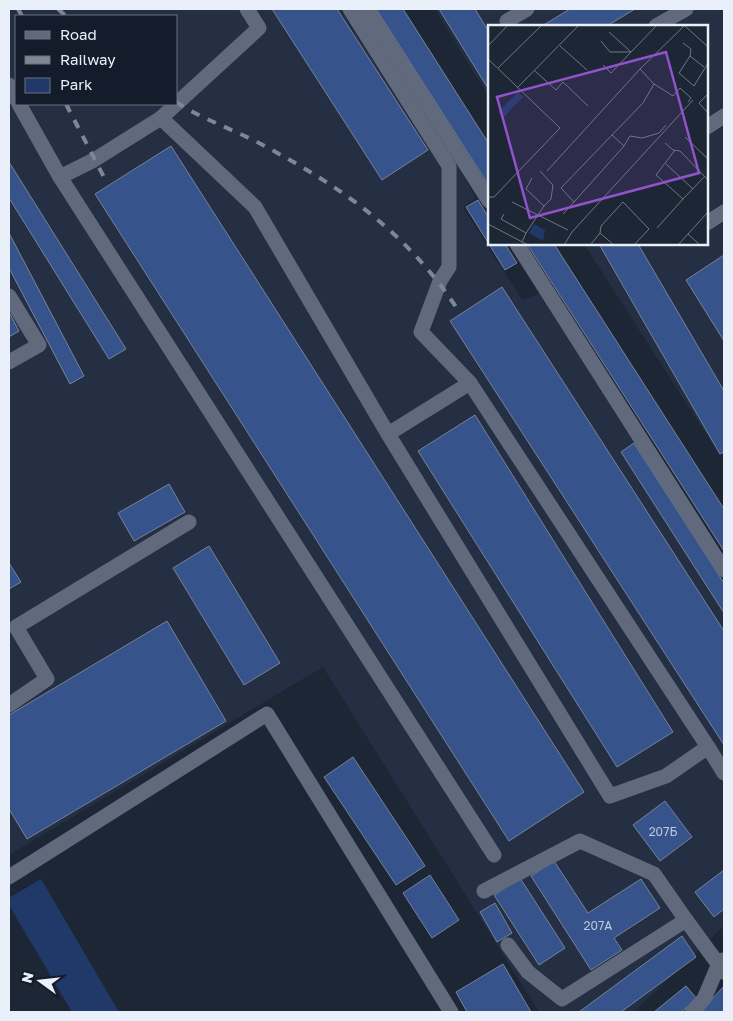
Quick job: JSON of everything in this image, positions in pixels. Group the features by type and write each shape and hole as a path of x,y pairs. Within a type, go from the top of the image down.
{"lane":[{"path":"178,102 259,28 247,9"},
{"path":"350,9 449,166 449,267 440,281 421,332 470,383 724,773"},
{"path":"367,9 488,199"},
{"path":"507,21 527,9"},
{"path":"658,25 686,9"},
{"path":"9,85 15,97"},
{"path":"20,105 60,177 494,855"},
{"path":"60,177 94,160 161,118 175,105"},
{"path":"708,126 724,116"},
{"path":"161,118 255,207 388,434 610,796 666,776 708,747"},
{"path":"708,222 724,212"},
{"path":"518,245 724,570"},
{"path":"9,296 39,345 9,362"},
{"path":"388,434 470,383"},
{"path":"9,706 47,679 16,627 189,522"},
{"path":"9,877 267,714 451,1012"},
{"path":"484,891 580,842 654,874 686,920 722,966 704,999 692,1012"},
{"path":"508,945 528,972 562,999 686,920"}],"shaded area":[{"path":"9,9 368,9 476,198 463,207 522,300 540,293 724,587 724,926 634,1012 539,1012 323,667 9,855"},
{"path":"435,9 724,9 724,451 719,454 585,245 708,245 708,25 488,25 488,95"}],"green space":[{"path":"41,879 119,1012 72,1012 9,905 9,898"}],"building":[{"path":"272,9 337,9 428,150 382,180"},
{"path":"376,9 403,9 488,142 488,184"},
{"path":"439,9 475,9 488,30 488,88"},
{"path":"570,9 635,9 609,25 544,25"},
{"path":"171,146 584,792 509,841 95,194"},
{"path":"9,162 126,349 109,359 9,198"},
{"path":"478,200 488,216 488,243 466,207"},
{"path":"9,233 84,376 70,384 9,268"},
{"path":"490,245 506,245 517,263 505,270"},
{"path":"528,245 555,245 724,509 724,551"},
{"path":"600,245 639,245 724,391 724,452 720,454"},
{"path":"724,255 724,341 686,280"},
{"path":"502,287 724,631 724,745 450,321"},
{"path":"9,312 19,331 9,337"},
{"path":"475,415 673,732 617,767 418,451"},
{"path":"634,443 724,583 724,613 621,452"},
{"path":"169,484 185,512 134,541 118,513"},
{"path":"209,546 280,663 244,685 173,568"},
{"path":"9,563 21,582 9,589"},
{"path":"167,621 226,721 27,839 9,809 9,715"},
{"path":"353,757 425,866 396,885 324,777"},
{"path":"665,801 692,837 660,861 633,825"},
{"path":"554,861 588,913 641,879 660,908 614,938 622,950 591,970 531,876"},
{"path":"724,870 724,909 714,917 695,892"},
{"path":"430,875 459,920 432,938 403,893"},
{"path":"520,878 565,948 539,965 494,895"},
{"path":"495,903 512,933 497,942 480,912"},
{"path":"682,936 696,957 621,1012 579,1012"},
{"path":"503,964 531,1012 467,1012 456,992"},
{"path":"686,986 697,999 681,1012 654,1012"},
{"path":"724,986 724,1012 700,1012"}],"railway":[{"path":"18,9 21,15"},
{"path":"58,9 65,15"},
{"path":"178,103 196,114 289,159 370,213 417,257 458,310"},
{"path":"67,105 107,183"}]}
